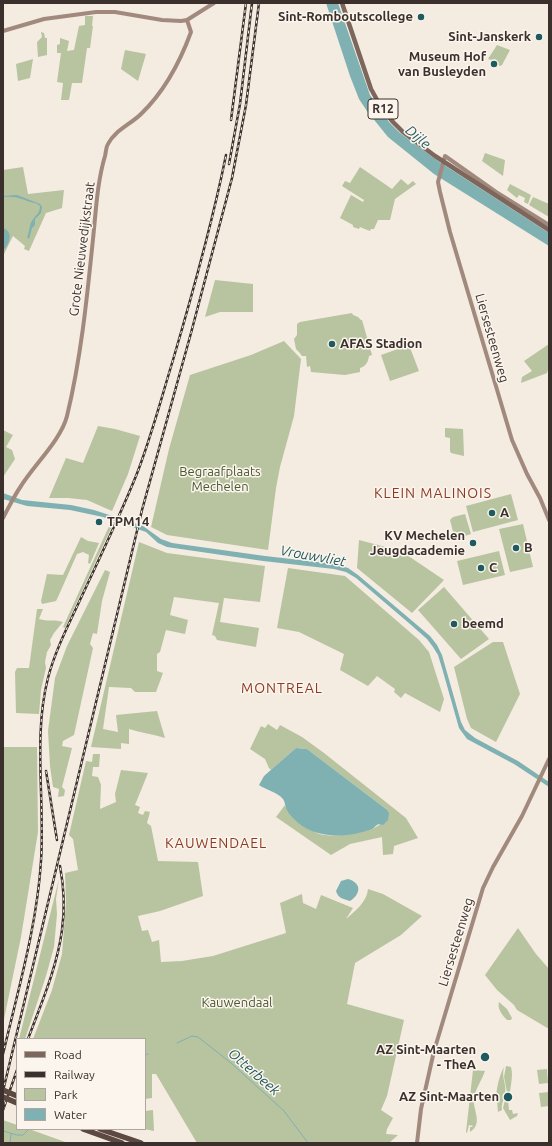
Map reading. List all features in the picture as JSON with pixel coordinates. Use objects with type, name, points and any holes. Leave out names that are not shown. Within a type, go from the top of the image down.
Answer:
[{"type":"highway","points":[[3,1090],[16,1096]]},
{"type":"highway","points":[[3,1097],[16,1103]]},
{"type":"highway","points":[[86,1130],[122,1143]]},
{"type":"highway","points":[[103,1130],[141,1143]]},
{"type":"main road","name":"R12","points":[[342,3],[371,89],[393,122],[403,132],[549,230]]},
{"type":"main road","points":[[3,31],[44,19],[96,12],[115,12],[177,22],[187,21],[213,4]]},
{"type":"main road","name":"Grote Nieuwedijkstraat","points":[[3,518],[16,494],[53,442],[67,417],[76,370],[88,290],[98,188],[108,144],[148,108],[174,72],[191,32],[187,21]]},
{"type":"main road","name":"R12","points":[[444,160],[549,225]]},
{"type":"main road","name":"Liersesteenweg","points":[[444,160],[439,178],[440,192],[446,216],[512,440],[549,520]]},
{"type":"main road","name":"Liersesteenweg","points":[[417,1143],[421,1109],[433,1055],[480,896],[488,876],[521,819],[549,759]]},
{"type":"green space","points":[[85,16],[93,16],[93,26],[90,48],[87,48],[82,83],[72,83],[69,100],[61,100],[63,83],[57,82],[61,53],[57,53],[57,45],[60,44],[60,38],[69,41],[67,51],[74,50],[79,26],[85,25]]},
{"type":"green space","points":[[41,32],[44,33],[45,38],[47,38],[47,55],[38,57],[37,42],[42,37]]},
{"type":"green space","points":[[497,45],[510,50],[500,66],[488,59]]},
{"type":"green space","points":[[125,50],[146,54],[138,81],[121,69]]},
{"type":"green space","points":[[33,59],[30,78],[18,81],[16,64]]},
{"type":"green space","points":[[485,153],[505,160],[503,176],[482,161]]},
{"type":"green space","points":[[23,167],[28,194],[64,190],[62,208],[46,213],[29,251],[24,249],[25,246],[13,236],[3,256],[3,170]]},
{"type":"green space","points":[[360,167],[392,189],[401,179],[408,185],[413,181],[416,184],[395,199],[390,220],[378,220],[374,229],[371,229],[370,231],[360,227],[359,229],[353,227],[353,225],[340,218],[351,195],[363,202],[364,200],[342,186],[345,181],[350,183]]},
{"type":"green space","points":[[510,184],[531,195],[528,204],[524,202],[525,198],[519,195],[517,198],[507,190]]},
{"type":"green space","points":[[533,197],[549,204],[549,217],[529,205]]},
{"type":"green space","points":[[215,280],[253,284],[253,312],[220,312],[205,317]]},
{"type":"green space","name":"AFAS Stadion","points":[[352,313],[362,320],[372,355],[369,356],[366,364],[360,368],[360,372],[345,375],[311,372],[310,366],[307,367],[306,356],[302,356],[296,349],[294,339],[297,335],[297,324],[300,322]]},
{"type":"green space","name":"Begraafplaats Mechelen","points":[[284,341],[301,359],[294,416],[280,467],[268,550],[167,535],[151,527],[169,449],[190,375],[251,355]]},
{"type":"green space","points":[[549,344],[549,366],[547,373],[521,383],[522,377],[532,371],[524,361]]},
{"type":"green space","points":[[409,345],[419,371],[390,381],[381,355]]},
{"type":"green space","points":[[98,426],[140,436],[128,474],[112,511],[87,500],[49,498],[66,458],[83,463]]},
{"type":"green space","points":[[445,428],[463,429],[464,456],[451,453],[450,438],[445,437]]},
{"type":"green space","points":[[3,430],[13,435],[6,447],[12,450],[15,459],[3,477]]},
{"type":"green space","name":"A","points":[[511,494],[518,520],[473,532],[466,506]]},
{"type":"green space","points":[[465,514],[471,534],[455,539],[450,520],[453,517]]},
{"type":"green space","points":[[111,522],[114,522],[65,628],[63,627]]},
{"type":"green space","name":"B","points":[[523,524],[533,567],[510,572],[499,529]]},
{"type":"green space","points":[[81,537],[88,541],[99,543],[90,564],[88,563],[89,555],[83,552],[77,554],[56,601],[42,604],[41,601],[47,574],[63,575]]},
{"type":"green space","points":[[359,540],[401,551],[444,580],[412,613],[357,568]]},
{"type":"green space","points":[[139,542],[167,553],[265,566],[260,602],[224,598],[220,622],[259,628],[256,647],[217,640],[215,636],[212,635],[219,603],[174,597],[170,615],[188,620],[185,634],[166,630],[160,652],[157,654],[157,671],[163,673],[156,692],[135,692],[131,688],[109,687],[103,729],[118,732],[116,715],[157,711],[165,738],[129,729],[129,744],[121,743],[121,749],[91,747]]},
{"type":"green space","name":"C","points":[[499,551],[505,575],[463,585],[457,561]]},
{"type":"green space","points":[[288,568],[345,576],[419,640],[429,652],[444,699],[440,712],[405,693],[401,698],[394,692],[395,689],[377,676],[368,686],[340,670],[344,654],[299,632],[277,628]]},
{"type":"green space","points":[[105,570],[110,572],[102,601],[97,634],[93,633],[90,644],[93,648],[74,735],[63,741],[62,746],[72,748],[62,787],[65,790],[64,796],[58,797],[59,789],[53,787],[48,731],[55,678],[67,646]]},
{"type":"green space","name":"beemd","points":[[444,587],[489,639],[461,659],[418,610]]},
{"type":"green space","points":[[37,609],[43,609],[39,619],[63,622],[50,640],[51,645],[47,652],[45,662],[46,668],[41,690],[39,714],[16,713],[15,672],[17,668],[29,668]]},
{"type":"green space","points":[[493,642],[503,642],[520,694],[496,742],[471,728],[467,719],[454,667]]},
{"type":"green space","points":[[268,724],[277,730],[280,725],[302,737],[324,753],[406,818],[418,838],[394,846],[393,854],[383,855],[382,837],[350,844],[331,855],[276,817],[285,805],[286,808],[301,822],[317,833],[323,835],[340,835],[368,830],[375,827],[380,824],[386,809],[307,749],[296,748],[271,770],[265,759],[250,749],[261,726],[265,728]]},
{"type":"green space","points":[[3,747],[37,747],[38,832],[21,937],[3,1024]]},
{"type":"green space","name":"Kauwendaal","points":[[93,754],[100,754],[99,767],[93,767],[92,776],[98,777],[101,785],[100,809],[116,802],[115,794],[121,770],[148,773],[135,805],[140,807],[138,813],[143,815],[145,811],[150,812],[147,823],[151,826],[158,861],[198,862],[203,896],[160,911],[138,916],[142,931],[148,930],[152,942],[159,940],[161,962],[182,961],[213,956],[286,933],[280,903],[302,894],[303,903],[316,909],[321,895],[353,908],[346,919],[363,902],[368,889],[383,894],[422,916],[401,935],[355,963],[347,1004],[404,1020],[387,1096],[381,1110],[393,1118],[386,1134],[398,1135],[389,1143],[197,1143],[156,1074],[152,1074],[152,1098],[146,1099],[146,1038],[33,1038],[52,990],[62,954],[66,902],[65,873],[78,870],[73,839],[69,835],[86,761],[92,762]]},
{"type":"green space","points":[[59,879],[56,899],[57,914],[54,947],[25,1038],[19,1038]]},
{"type":"green space","points":[[518,928],[536,954],[549,969],[549,1029],[517,1010],[514,1005],[497,990],[485,975]]},
{"type":"green space","points":[[499,1002],[507,1009],[512,1018],[511,1020],[507,1020],[502,1014],[499,1009]]},
{"type":"green space","points":[[506,1066],[511,1067],[512,1071],[510,1099],[508,1100],[509,1110],[512,1110],[513,1114],[518,1113],[517,1116],[510,1120],[503,1108],[507,1092],[504,1077]]},
{"type":"green space","points":[[504,1067],[503,1074],[505,1094],[502,1110],[498,1112],[496,1101],[497,1092],[499,1079]]},
{"type":"green space","points":[[547,1069],[548,1083],[539,1084],[537,1070]]},
{"type":"green space","points":[[473,1070],[485,1071],[474,1097],[477,1120],[476,1125],[470,1132],[470,1127],[473,1126],[469,1125],[467,1133],[466,1132]]},
{"type":"green space","points":[[549,1092],[549,1106],[541,1107],[539,1093]]},
{"type":"green space","points":[[153,1110],[154,1131],[146,1129],[146,1111]]},
{"type":"green space","points":[[3,1120],[16,1125],[16,1130],[32,1130],[68,1143],[3,1143]]},
{"type":"water","points":[[326,3],[338,3],[370,95],[389,122],[400,133],[438,161],[549,233],[549,246],[434,174],[388,137],[359,99]]},
{"type":"water","points":[[17,195],[40,204],[42,207],[41,213],[35,219],[35,225],[32,228],[29,239],[27,237],[30,224],[38,213],[40,206],[17,197],[3,197]]},
{"type":"water","points":[[3,228],[8,232],[10,237],[5,249],[3,248]]},
{"type":"water","points":[[3,493],[22,500],[71,505],[94,510],[143,526],[161,539],[172,543],[335,564],[348,568],[430,636],[437,645],[442,655],[461,722],[465,730],[475,738],[518,761],[549,782],[549,787],[514,764],[467,739],[459,728],[438,655],[433,647],[427,639],[410,624],[356,578],[346,572],[334,569],[263,561],[167,547],[158,543],[146,532],[103,517],[70,510],[27,506],[3,499]]},
{"type":"water","points":[[296,748],[307,749],[386,809],[389,813],[388,820],[383,825],[379,824],[372,829],[341,835],[319,833],[301,825],[289,813],[284,800],[281,797],[259,785],[264,776]]},
{"type":"water","points":[[348,879],[356,883],[358,886],[358,892],[350,901],[339,897],[336,891],[341,881]]},
{"type":"waterway","name":"Otterbeek","points":[[177,1043],[192,1036],[198,1037],[231,1063],[284,1111],[308,1143]]},
{"type":"waterway","name":"Otterbeek","points":[[3,1131],[23,1135],[28,1130]]},
{"type":"waterway","points":[[10,1143],[11,1134]]},
{"type":"railway","points":[[231,120],[246,3]]},
{"type":"railway","points":[[229,164],[240,104],[252,3]]},
{"type":"railway","points":[[3,1091],[142,510],[232,178],[246,105],[259,3]]},
{"type":"railway","points":[[3,1054],[26,958],[39,885],[42,839],[40,745],[41,722],[48,678],[62,639],[136,476],[156,418],[195,284],[215,207],[226,155]]},
{"type":"railway","points":[[46,771],[57,840]]},
{"type":"railway","points":[[28,1038],[48,986],[60,944],[64,906],[60,866]]},
{"type":"railway","points":[[3,1110],[16,1073]]},
{"type":"place","name":"Sint-Romboutscollege","points":[[421,17]]},
{"type":"place","name":"Sint-Janskerk","points":[[539,37]]},
{"type":"place","name":"Museum Hof van Busleyden","points":[[494,64]]},
{"type":"place","name":"AFAS Stadion","points":[[332,344]]},
{"type":"place","name":"A","points":[[492,513]]},
{"type":"place","name":"TPM14","points":[[99,522]]},
{"type":"place","name":"KV Mechelen Jeugdacademie","points":[[473,543]]},
{"type":"place","name":"B","points":[[516,548]]},
{"type":"place","name":"C","points":[[481,568]]},
{"type":"place","name":"beemd","points":[[454,624]]},
{"type":"place","name":"AZ Sint-Maarten - TheA","points":[[485,1057]]},
{"type":"place","name":"AZ Sint-Maarten","points":[[508,1097]]},
{"type":"district","name":"KLEIN MALINOIS","points":[[433,493]]},
{"type":"district","name":"MONTREAL","points":[[282,688]]},
{"type":"district","name":"KAUWENDAEL","points":[[216,843]]},
{"type":"water label","name":"Dijle","points":[[418,137]]},
{"type":"water label","name":"Vrouwvliet","points":[[313,556]]}]
